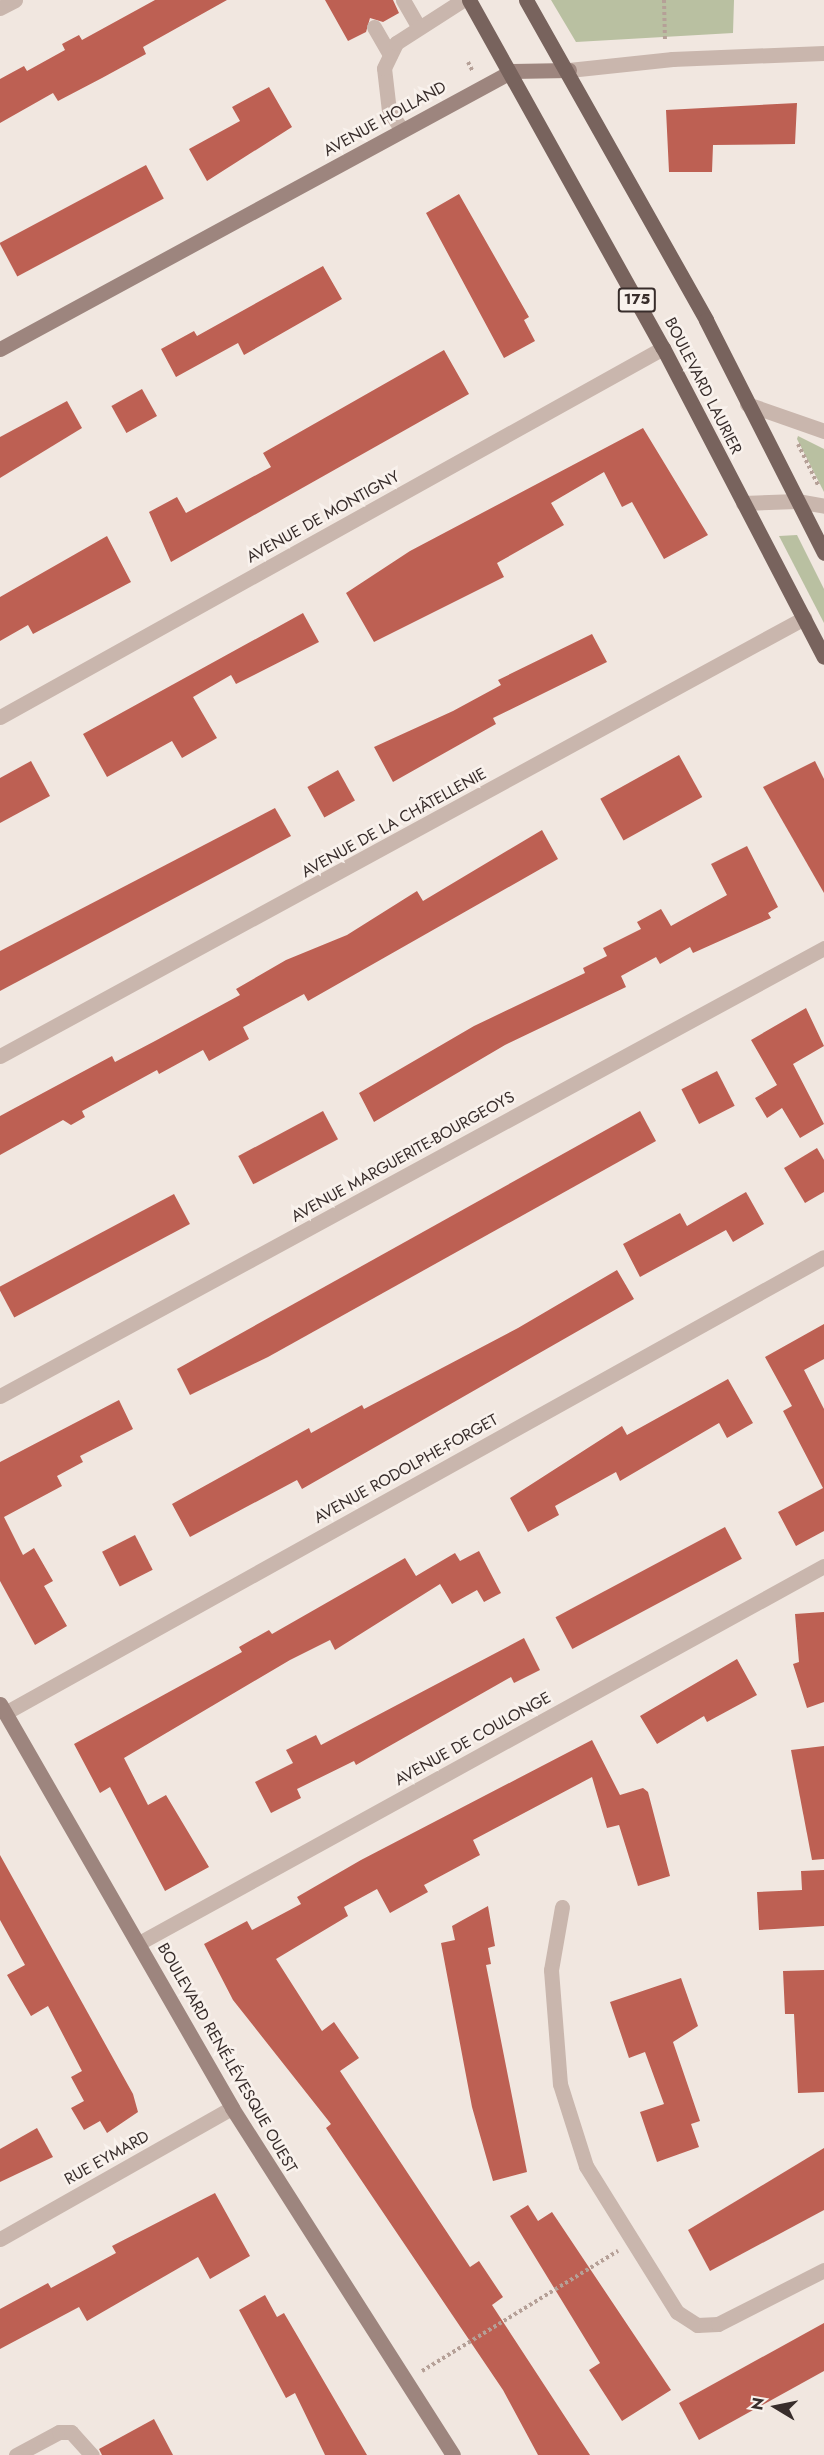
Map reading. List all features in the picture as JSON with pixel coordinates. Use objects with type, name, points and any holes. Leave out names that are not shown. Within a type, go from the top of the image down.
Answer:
[{"type":"main road","name":"175","points":[[469,0],[512,71]]},
{"type":"main road","name":"BOULEVARD LAURIER","points":[[526,0],[569,70],[824,553]]},
{"type":"main road","name":"AVENUE HOLLAND","points":[[0,349],[512,71],[569,70]]},
{"type":"main road","name":"BOULEVARD LAURIER","points":[[512,71],[663,348],[824,657]]},
{"type":"main road","name":"BOULEVARD RENÉ-LÉVESQUE OUEST","points":[[3,1708],[232,2108],[453,2455]]},
{"type":"street","points":[[0,8],[15,0]]},
{"type":"street","points":[[403,0],[418,26]]},
{"type":"street","points":[[402,130],[389,111],[384,68],[390,55],[396,43],[418,26],[463,0]]},
{"type":"street","points":[[374,27],[390,55]]},
{"type":"street","name":"AVENUE HOLLAND","points":[[569,70],[672,59],[824,53]]},
{"type":"street","name":"AVENUE DE MONTIGNY","points":[[0,717],[663,348]]},
{"type":"street","points":[[747,404],[824,431]]},
{"type":"street","points":[[743,503],[823,500]]},
{"type":"street","name":"AVENUE DE LA CHÂTELLENIE","points":[[0,1056],[804,618]]},
{"type":"street","name":"AVENUE MARGUERITE-BOURGEOYS","points":[[0,1396],[824,948]]},
{"type":"street","name":"AVENUE RODOLPHE-FORGET","points":[[3,1708],[824,1257]]},
{"type":"street","name":"AVENUE DE COULONGE","points":[[139,1943],[824,1566]]},
{"type":"street","points":[[562,1907],[551,1970],[560,2084],[586,2166],[677,2312],[697,2325],[718,2324],[824,2270]]},
{"type":"street","name":"RUE EYMARD","points":[[0,2239],[232,2108]]},
{"type":"street","points":[[16,2455],[65,2432],[78,2434],[92,2455]]},
{"type":"path","points":[[664,0],[663,36],[672,59]]},
{"type":"path","points":[[795,437],[823,500]]},
{"type":"path","points":[[435,2363],[634,2241]]},
{"type":"green space","points":[[551,0],[734,0],[733,33],[576,42]]},
{"type":"green space","points":[[798,436],[824,449],[824,492],[797,439]]},
{"type":"green space","points":[[797,535],[824,589],[824,623],[779,536]]},
{"type":"building","points":[[155,0],[227,0],[143,47],[146,54],[102,78],[58,101],[53,93],[0,123],[0,79],[24,66],[27,71],[65,50],[62,44],[79,35],[82,40]]},
{"type":"building","points":[[325,0],[393,0],[399,13],[383,22],[370,18],[366,32],[348,41]]},
{"type":"building","points":[[269,87],[292,127],[207,181],[189,149],[240,121],[232,107]]},
{"type":"building","points":[[797,103],[795,144],[713,145],[712,172],[669,172],[666,110]]},
{"type":"building","points":[[146,165],[164,199],[17,276],[0,243]]},
{"type":"building","points":[[459,194],[529,317],[524,320],[535,341],[504,358],[426,213]]},
{"type":"building","points":[[323,266],[342,299],[244,355],[238,343],[176,377],[161,349],[194,331],[197,336]]},
{"type":"building","points":[[444,350],[469,394],[171,562],[149,512],[177,497],[186,513],[271,467],[263,453]]},
{"type":"building","points":[[142,389],[157,416],[126,433],[111,406]]},
{"type":"building","points":[[67,401],[82,428],[0,478],[0,437]]},
{"type":"building","points":[[643,428],[708,535],[664,559],[632,502],[622,507],[604,472],[551,503],[564,525],[497,563],[504,577],[374,642],[346,593],[410,551]]},
{"type":"building","points":[[107,536],[131,582],[33,634],[28,625],[0,641],[0,597]]},
{"type":"building","points":[[303,613],[319,642],[236,684],[231,675],[193,697],[217,738],[182,758],[172,741],[107,777],[83,734]]},
{"type":"building","points":[[592,634],[607,662],[493,718],[496,724],[393,782],[374,747],[453,711],[501,685],[498,680]]},
{"type":"building","points":[[679,755],[702,797],[624,841],[600,799]]},
{"type":"building","points":[[31,761],[50,796],[0,823],[0,778]]},
{"type":"building","points":[[815,761],[824,779],[824,893],[763,787]]},
{"type":"building","points":[[338,770],[355,801],[324,818],[307,787]]},
{"type":"building","points":[[275,808],[291,836],[0,991],[0,951]]},
{"type":"building","points":[[542,830],[558,859],[308,1001],[304,994],[243,1027],[249,1039],[209,1061],[203,1050],[159,1074],[157,1070],[82,1111],[85,1117],[71,1125],[63,1120],[0,1155],[0,1116],[112,1056],[115,1062],[155,1041],[240,995],[236,989],[286,960],[347,935],[417,891],[423,901]]},
{"type":"building","points":[[747,846],[778,907],[768,913],[771,918],[693,953],[690,947],[660,964],[656,957],[621,976],[626,987],[505,1045],[374,1122],[359,1093],[474,1026],[585,973],[583,968],[607,956],[603,948],[641,929],[637,922],[661,909],[671,926],[727,895],[711,864]]},
{"type":"building","points":[[806,1008],[824,1046],[793,1064],[824,1124],[800,1138],[782,1108],[767,1118],[755,1098],[777,1085],[751,1040]]},
{"type":"building","points":[[717,1071],[735,1106],[699,1124],[681,1089]]},
{"type":"building","points":[[323,1111],[338,1139],[253,1184],[238,1156]]},
{"type":"building","points":[[640,1111],[656,1141],[268,1357],[190,1395],[177,1369]]},
{"type":"building","points":[[817,1148],[824,1160],[824,1192],[805,1203],[784,1168]]},
{"type":"building","points":[[746,1192],[764,1224],[733,1242],[726,1230],[640,1277],[623,1244],[680,1213],[687,1226]]},
{"type":"building","points":[[174,1194],[190,1224],[14,1317],[0,1287]]},
{"type":"building","points":[[617,1270],[634,1299],[302,1489],[297,1480],[190,1537],[172,1504],[309,1428],[311,1433],[362,1405],[364,1409],[518,1328]]},
{"type":"building","points":[[824,1324],[824,1359],[804,1370],[824,1409],[824,1531],[796,1546],[778,1512],[823,1488],[783,1411],[792,1406],[765,1357]]},
{"type":"building","points":[[728,1379],[753,1423],[727,1438],[719,1423],[620,1481],[616,1472],[555,1506],[559,1515],[528,1532],[510,1498],[622,1426],[627,1435]]},
{"type":"building","points":[[119,1400],[133,1429],[80,1456],[83,1462],[57,1476],[62,1486],[4,1517],[23,1555],[34,1548],[53,1581],[44,1586],[67,1626],[35,1645],[0,1581],[0,1462]]},
{"type":"building","points":[[725,1527],[742,1559],[572,1649],[555,1617]]},
{"type":"building","points":[[135,1535],[153,1570],[120,1587],[102,1552]]},
{"type":"building","points":[[479,1551],[501,1593],[484,1602],[477,1590],[452,1604],[440,1584],[335,1650],[330,1640],[290,1660],[124,1758],[148,1805],[166,1795],[209,1867],[165,1891],[110,1787],[100,1793],[74,1744],[242,1652],[239,1647],[269,1630],[272,1634],[405,1558],[416,1576],[455,1553],[460,1561]]},
{"type":"building","points":[[824,1612],[824,1702],[807,1708],[793,1664],[799,1662],[795,1614]]},
{"type":"building","points":[[524,1638],[540,1670],[514,1683],[511,1677],[356,1765],[354,1761],[297,1789],[301,1798],[271,1813],[255,1782],[293,1763],[286,1750],[316,1735],[321,1745]]},
{"type":"building","points":[[737,1659],[757,1695],[707,1722],[704,1716],[657,1744],[640,1716]]},
{"type":"building","points":[[592,1740],[620,1795],[643,1788],[648,1792],[670,1876],[638,1886],[619,1825],[607,1828],[592,1777],[473,1840],[480,1855],[424,1885],[428,1892],[390,1913],[377,1889],[344,1907],[348,1916],[276,1959],[322,2031],[334,2022],[359,2058],[340,2071],[470,2267],[479,2261],[503,2297],[492,2305],[590,2455],[538,2455],[503,2390],[326,2128],[331,2124],[233,2000],[204,1944],[247,1921],[252,1930],[301,1904],[297,1897],[361,1860]]},
{"type":"building","points":[[824,1746],[824,1859],[812,1860],[791,1750]]},
{"type":"building","points":[[0,1855],[133,2094],[138,2112],[107,2133],[100,2121],[84,2130],[71,2108],[84,2101],[71,2077],[82,2071],[48,2006],[31,2016],[7,1975],[25,1965],[0,1920]]},
{"type":"building","points":[[824,1870],[824,1926],[759,1930],[757,1892],[802,1890],[801,1871]]},
{"type":"building","points":[[488,1906],[495,1946],[488,1948],[491,1964],[486,1965],[527,2172],[493,2181],[472,2107],[441,1943],[455,1940],[452,1926]]},
{"type":"building","points":[[824,1970],[824,2092],[798,2093],[794,2014],[785,2014],[783,1971]]},
{"type":"building","points":[[681,1978],[698,2026],[673,2042],[700,2121],[691,2124],[699,2147],[657,2162],[640,2112],[664,2104],[645,2052],[629,2058],[610,2002]]},
{"type":"building","points":[[37,2128],[53,2157],[0,2182],[0,2149]]},
{"type":"building","points":[[824,2148],[824,2210],[710,2271],[688,2230]]},
{"type":"building","points":[[215,2193],[250,2256],[210,2279],[198,2257],[87,2321],[79,2307],[0,2349],[0,2309],[48,2283],[51,2288],[116,2253],[112,2246]]},
{"type":"building","points":[[528,2205],[538,2221],[552,2212],[671,2390],[622,2421],[589,2370],[600,2363],[510,2216]]},
{"type":"building","points":[[265,2295],[277,2317],[284,2313],[367,2455],[325,2455],[295,2393],[286,2398],[239,2310]]},
{"type":"building","points":[[824,2323],[824,2371],[699,2440],[679,2403]]},
{"type":"building","points":[[154,2419],[173,2455],[102,2455],[99,2449]]}]
